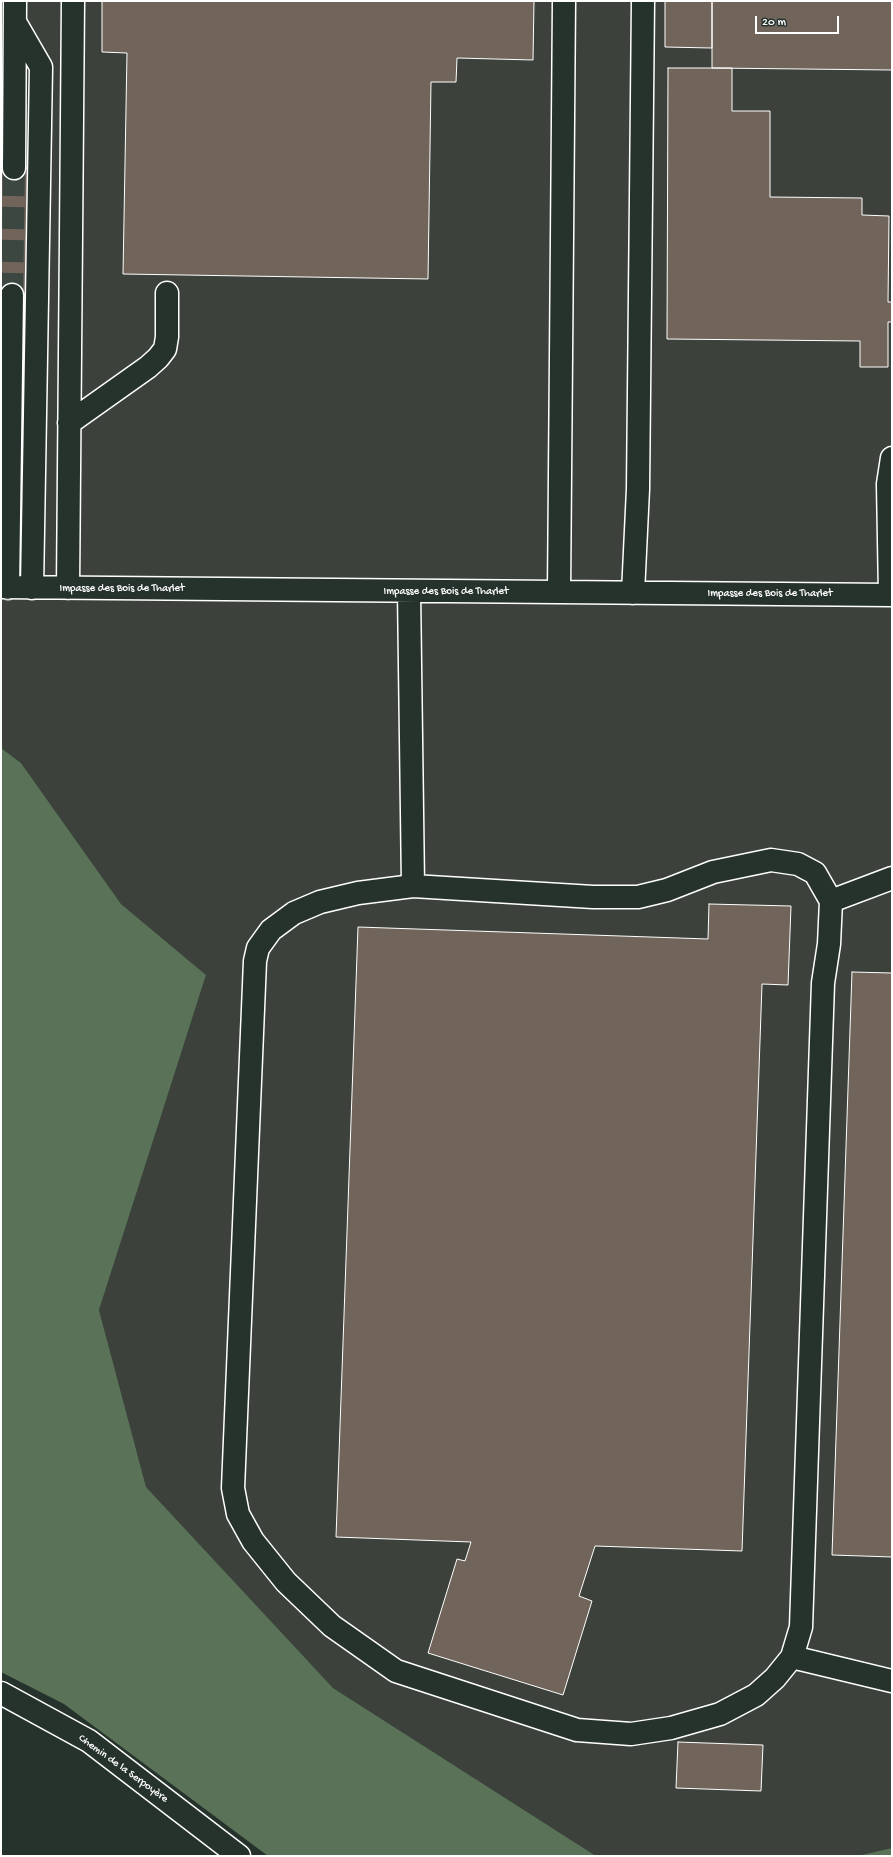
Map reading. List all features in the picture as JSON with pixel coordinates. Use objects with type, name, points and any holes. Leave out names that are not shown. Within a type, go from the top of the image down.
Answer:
[{"type":"street","points":[[14,168],[15,1]]},
{"type":"street","points":[[68,588],[73,1]]},
{"type":"street","points":[[559,592],[564,1]]},
{"type":"street","points":[[634,593],[638,489],[643,1]]},
{"type":"street","points":[[15,22],[41,67],[32,588]]},
{"type":"street","points":[[69,423],[158,358],[165,348],[167,337],[167,293]]},
{"type":"street","points":[[5,588],[12,295]]},
{"type":"street","points":[[891,595],[888,484],[892,458]]},
{"type":"street","name":"Impasse des Bois de Tharlet","points":[[5,588],[891,595]]},
{"type":"street","points":[[409,591],[413,886]]},
{"type":"street","points":[[771,860],[798,864],[815,873],[831,901],[829,944],[823,983],[801,1627],[792,1657],[775,1678],[756,1695],[720,1714],[671,1728],[631,1734],[577,1730],[396,1671],[332,1626],[286,1582],[253,1541],[238,1514],[233,1488],[255,969],[258,948],[271,930],[294,914],[320,902],[358,893],[413,886],[571,896],[638,897],[667,890],[713,872],[771,860]]},
{"type":"street","points":[[831,901],[892,878]]},
{"type":"street","points":[[792,1657],[892,1682]]},
{"type":"street","name":"Chemin de la Serpoyère","points":[[1,1693],[89,1741],[239,1856]]},
{"type":"shaded area","points":[[1,1],[892,1],[892,1848],[857,1856],[596,1856],[333,1688],[146,1487],[99,1310],[206,975],[121,904],[21,763],[1,748]]},
{"type":"green space","points":[[1,748],[21,763],[121,904],[206,975],[99,1310],[146,1487],[333,1688],[596,1856],[268,1856],[64,1704],[1,1672]]},
{"type":"green space","points":[[892,1848],[892,1856],[857,1856]]},
{"type":"building","points":[[102,1],[534,1],[533,60],[457,58],[456,82],[431,82],[428,279],[123,274],[127,53],[102,52]]},
{"type":"building","points":[[665,1],[712,1],[712,48],[665,47]]},
{"type":"building","points":[[712,1],[892,1],[892,70],[712,68]]},
{"type":"building","points":[[668,68],[732,68],[732,111],[770,111],[770,197],[862,198],[862,215],[889,216],[888,302],[892,302],[892,322],[888,322],[888,367],[860,367],[860,341],[667,339]]},
{"type":"building","points":[[1,167],[30,168],[28,295],[1,295]]},
{"type":"building","points":[[709,904],[791,906],[788,985],[762,984],[742,1551],[595,1546],[579,1596],[592,1601],[563,1695],[428,1653],[457,1559],[465,1561],[471,1542],[336,1537],[358,927],[708,939]]},
{"type":"building","points":[[852,972],[892,973],[892,1557],[832,1555]]},
{"type":"building","points":[[678,1742],[763,1745],[761,1791],[676,1788]]},
{"type":"tunnel","points":[[12,295],[14,168]]}]
